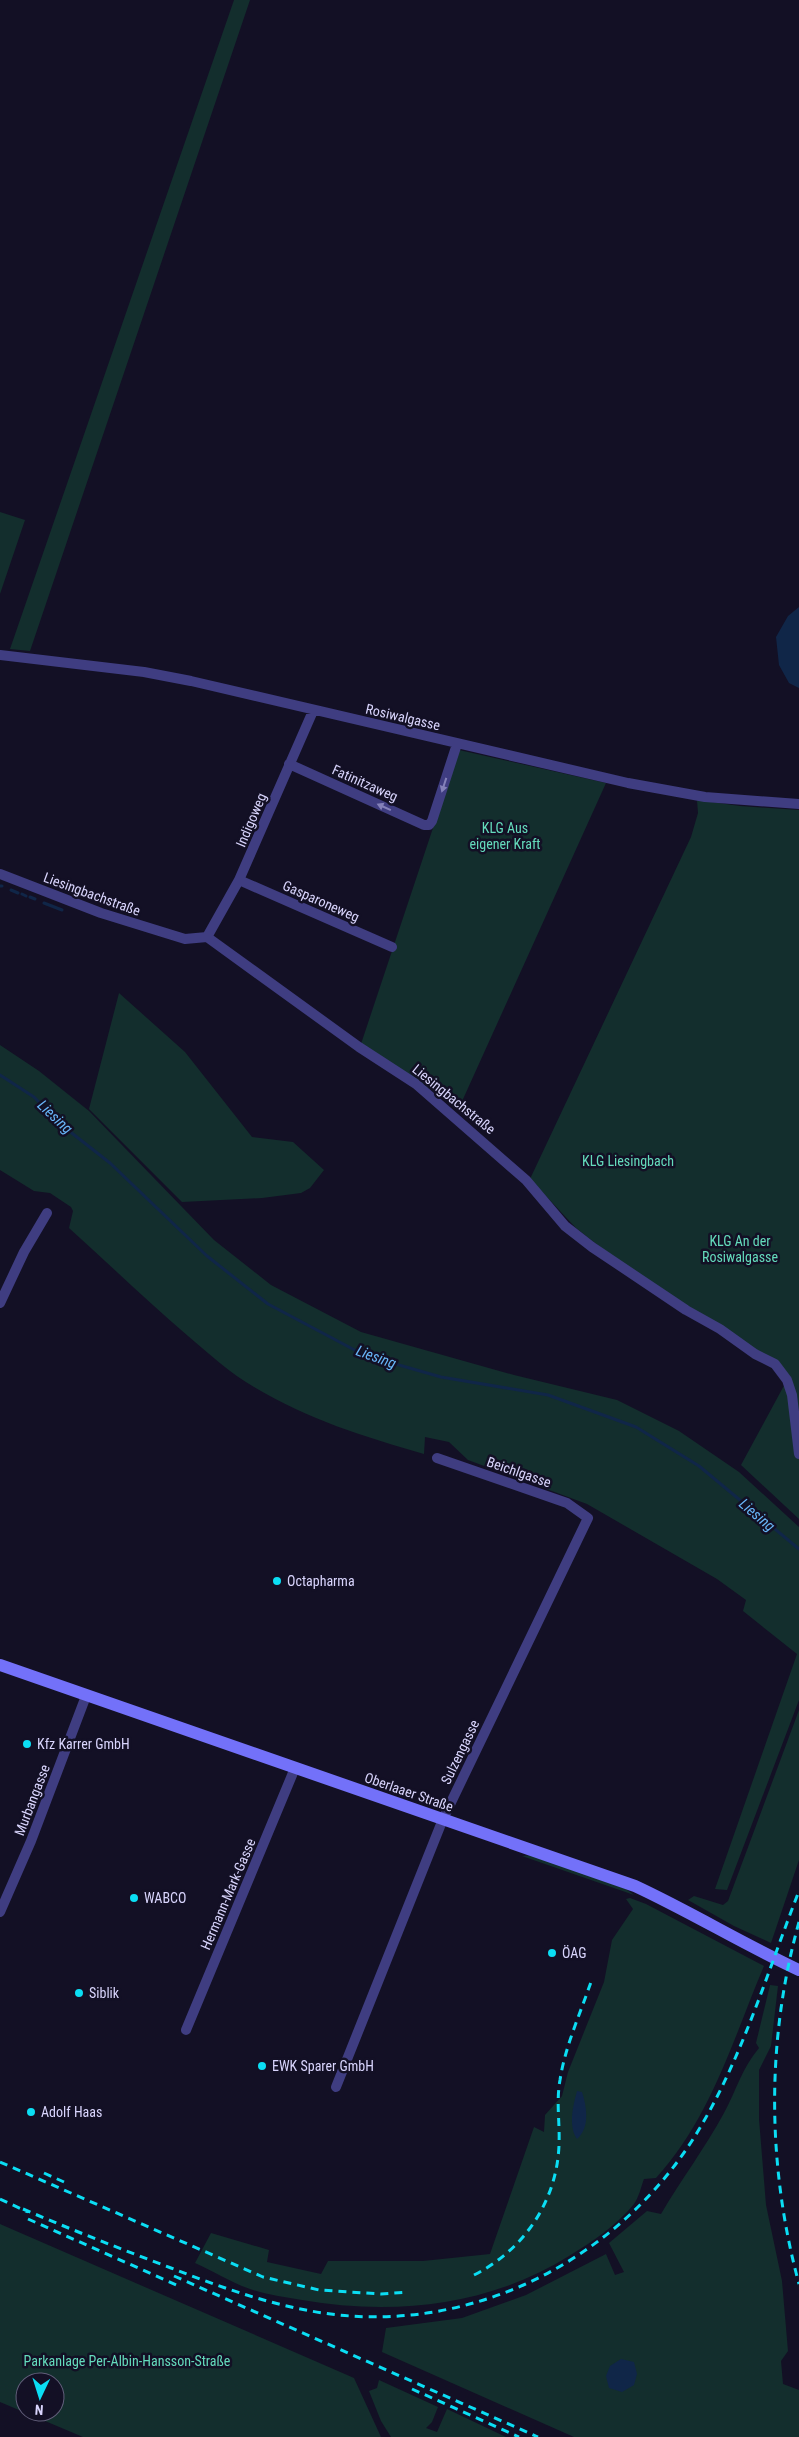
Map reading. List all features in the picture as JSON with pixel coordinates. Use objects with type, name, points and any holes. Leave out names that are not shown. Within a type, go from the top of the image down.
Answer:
[{"type":"main road","name":"Oberlaaer Straße","points":[[0,1665],[635,1886],[680,1907],[753,1948],[799,1970]]},
{"type":"street","name":"Rosiwalgasse","points":[[0,654],[144,672],[191,681],[457,744],[705,798],[799,804]]},
{"type":"street","name":"Indigoweg","points":[[207,937],[239,880],[313,711]]},
{"type":"street","name":"Fatinitzaweg","points":[[290,764],[424,825],[429,825],[432,821],[457,744]]},
{"type":"street","name":"Liesingbachstraße","points":[[0,874],[102,913],[184,939],[207,937],[359,1047],[416,1084],[526,1180],[566,1226],[592,1247],[686,1310],[720,1329],[755,1354],[775,1364],[787,1380],[792,1395],[799,1454]]},
{"type":"street","name":"Gasparoneweg","points":[[239,880],[392,948]]},
{"type":"street","points":[[0,1303],[24,1252],[47,1214]]},
{"type":"street","name":"Beichlgasse","points":[[437,1458],[567,1503],[588,1518]]},
{"type":"street","name":"Sulzengasse","points":[[336,2087],[443,1819],[588,1518]]},
{"type":"street","name":"Murbangasse","points":[[0,1912],[31,1842],[86,1696]]},
{"type":"street","name":"Hermann-Mark-Gasse","points":[[186,2030],[295,1768]]},
{"type":"green space","points":[[234,0],[250,0],[30,651],[10,649]]},
{"type":"green space","points":[[0,512],[25,520],[0,594]]},
{"type":"green space","name":"KLG Aus eigener Kraft","points":[[459,750],[606,783],[459,1108],[361,1044]]},
{"type":"green space","name":"KLG Liesingbach","points":[[697,800],[740,806],[799,810],[799,1519],[741,1465],[787,1380],[785,1377],[623,1265],[576,1228],[530,1179],[691,837],[698,813]]},
{"type":"green space","points":[[119,993],[185,1052],[252,1137],[293,1142],[324,1170],[310,1188],[301,1193],[262,1198],[182,1202],[89,1109]]},
{"type":"green space","points":[[0,1045],[39,1071],[89,1111],[214,1240],[271,1285],[361,1332],[514,1375],[617,1400],[679,1431],[739,1472],[799,1527],[799,1700],[727,1890],[715,1889],[797,1654],[743,1611],[746,1600],[717,1579],[587,1504],[468,1460],[449,1442],[425,1437],[424,1454],[380,1441],[316,1418],[245,1382],[173,1323],[69,1228],[73,1211],[71,1207],[50,1193],[34,1191],[0,1170]]},
{"type":"green space","points":[[799,1710],[799,1860],[771,1943],[734,1926],[688,1900],[694,1896],[723,1905],[728,1901]]},
{"type":"green space","points":[[533,1855],[626,1889],[634,1895],[522,1856]]},
{"type":"green space","points":[[630,1898],[646,1904],[764,1966],[719,2077],[692,2130],[656,2178],[644,2179],[634,2204],[612,2226],[569,2256],[538,2273],[474,2296],[440,2303],[371,2307],[302,2300],[256,2291],[195,2263],[211,2233],[269,2250],[267,2262],[321,2274],[328,2261],[423,2261],[490,2254],[534,2127],[544,2132],[545,2115],[562,2096],[568,2072],[604,1982],[612,1940],[633,1909],[626,1899]]},
{"type":"green space","points":[[770,1985],[778,1986],[771,2046],[759,2070],[759,2119],[766,2205],[782,2281],[788,2351],[781,2361],[783,2384],[799,2390],[799,2437],[574,2437],[382,2352],[386,2328],[462,2318],[526,2295],[606,2254],[615,2275],[624,2272],[609,2243],[647,2211],[661,2214],[709,2139],[748,2064],[759,2048],[756,2043]]},
{"type":"green space","name":"Parkanlage Per-Albin-Hansson-Straße","points":[[0,2224],[354,2378],[381,2437],[83,2437],[47,2422],[65,2422],[65,2372],[15,2372],[15,2408],[0,2402]]},
{"type":"green space","points":[[379,2380],[438,2407],[432,2422],[426,2428],[437,2432],[447,2409],[506,2437],[391,2437],[381,2421],[369,2391],[377,2388]]},
{"type":"water","points":[[799,607],[799,688],[789,683],[779,665],[776,637],[788,616]]},
{"type":"water","points":[[577,2091],[582,2092],[586,2123],[577,2139],[572,2122]]},
{"type":"water","points":[[621,2359],[634,2362],[637,2374],[634,2385],[622,2392],[609,2388],[606,2376],[610,2366]]},
{"type":"waterway","points":[[11,890],[18,893]]},
{"type":"waterway","points":[[22,894],[26,896]]},
{"type":"waterway","points":[[30,897],[35,899]]},
{"type":"waterway","points":[[44,903],[62,910]]},
{"type":"waterway","name":"Liesing","points":[[0,1075],[34,1097],[59,1123],[110,1163],[207,1256],[268,1304],[364,1355],[441,1377],[548,1395],[636,1427],[699,1466],[799,1549]]},
{"type":"railway","points":[[23,2209],[189,2275],[265,2300],[323,2313],[378,2317],[432,2312],[485,2300],[535,2280],[582,2253],[625,2219],[663,2180],[695,2136],[740,2048],[799,1891]]},
{"type":"railway","points":[[799,1922],[788,1967],[781,2012],[776,2057],[775,2103],[776,2149],[781,2194],[788,2239],[799,2284]]},
{"type":"railway","points":[[474,2275],[492,2265],[522,2238],[534,2222],[552,2185],[557,2166],[559,2145],[558,2096],[562,2068],[591,1982]]},
{"type":"railway","points":[[0,2162],[263,2277],[319,2290],[381,2294],[408,2292]]},
{"type":"railway","points":[[44,2173],[64,2182]]},
{"type":"railway","points":[[0,2199],[28,2212]]},
{"type":"railway","points":[[28,2219],[181,2287]]},
{"type":"railway","points":[[174,2276],[538,2437]]},
{"type":"railway","points":[[412,2389],[519,2437]]},
{"type":"place","name":"Octapharma","points":[[277,1581]]},
{"type":"place","name":"Kfz Karrer GmbH","points":[[27,1744]]},
{"type":"place","name":"WABCO","points":[[134,1898]]},
{"type":"place","name":"ÖAG","points":[[552,1953]]},
{"type":"place","name":"Siblik","points":[[79,1993]]},
{"type":"place","name":"EWK Sparer GmbH","points":[[262,2066]]},
{"type":"place","name":"Adolf Haas","points":[[31,2112]]},
{"type":"park label","name":"KLG An der Rosiwalgasse","points":[[740,1250]]}]
